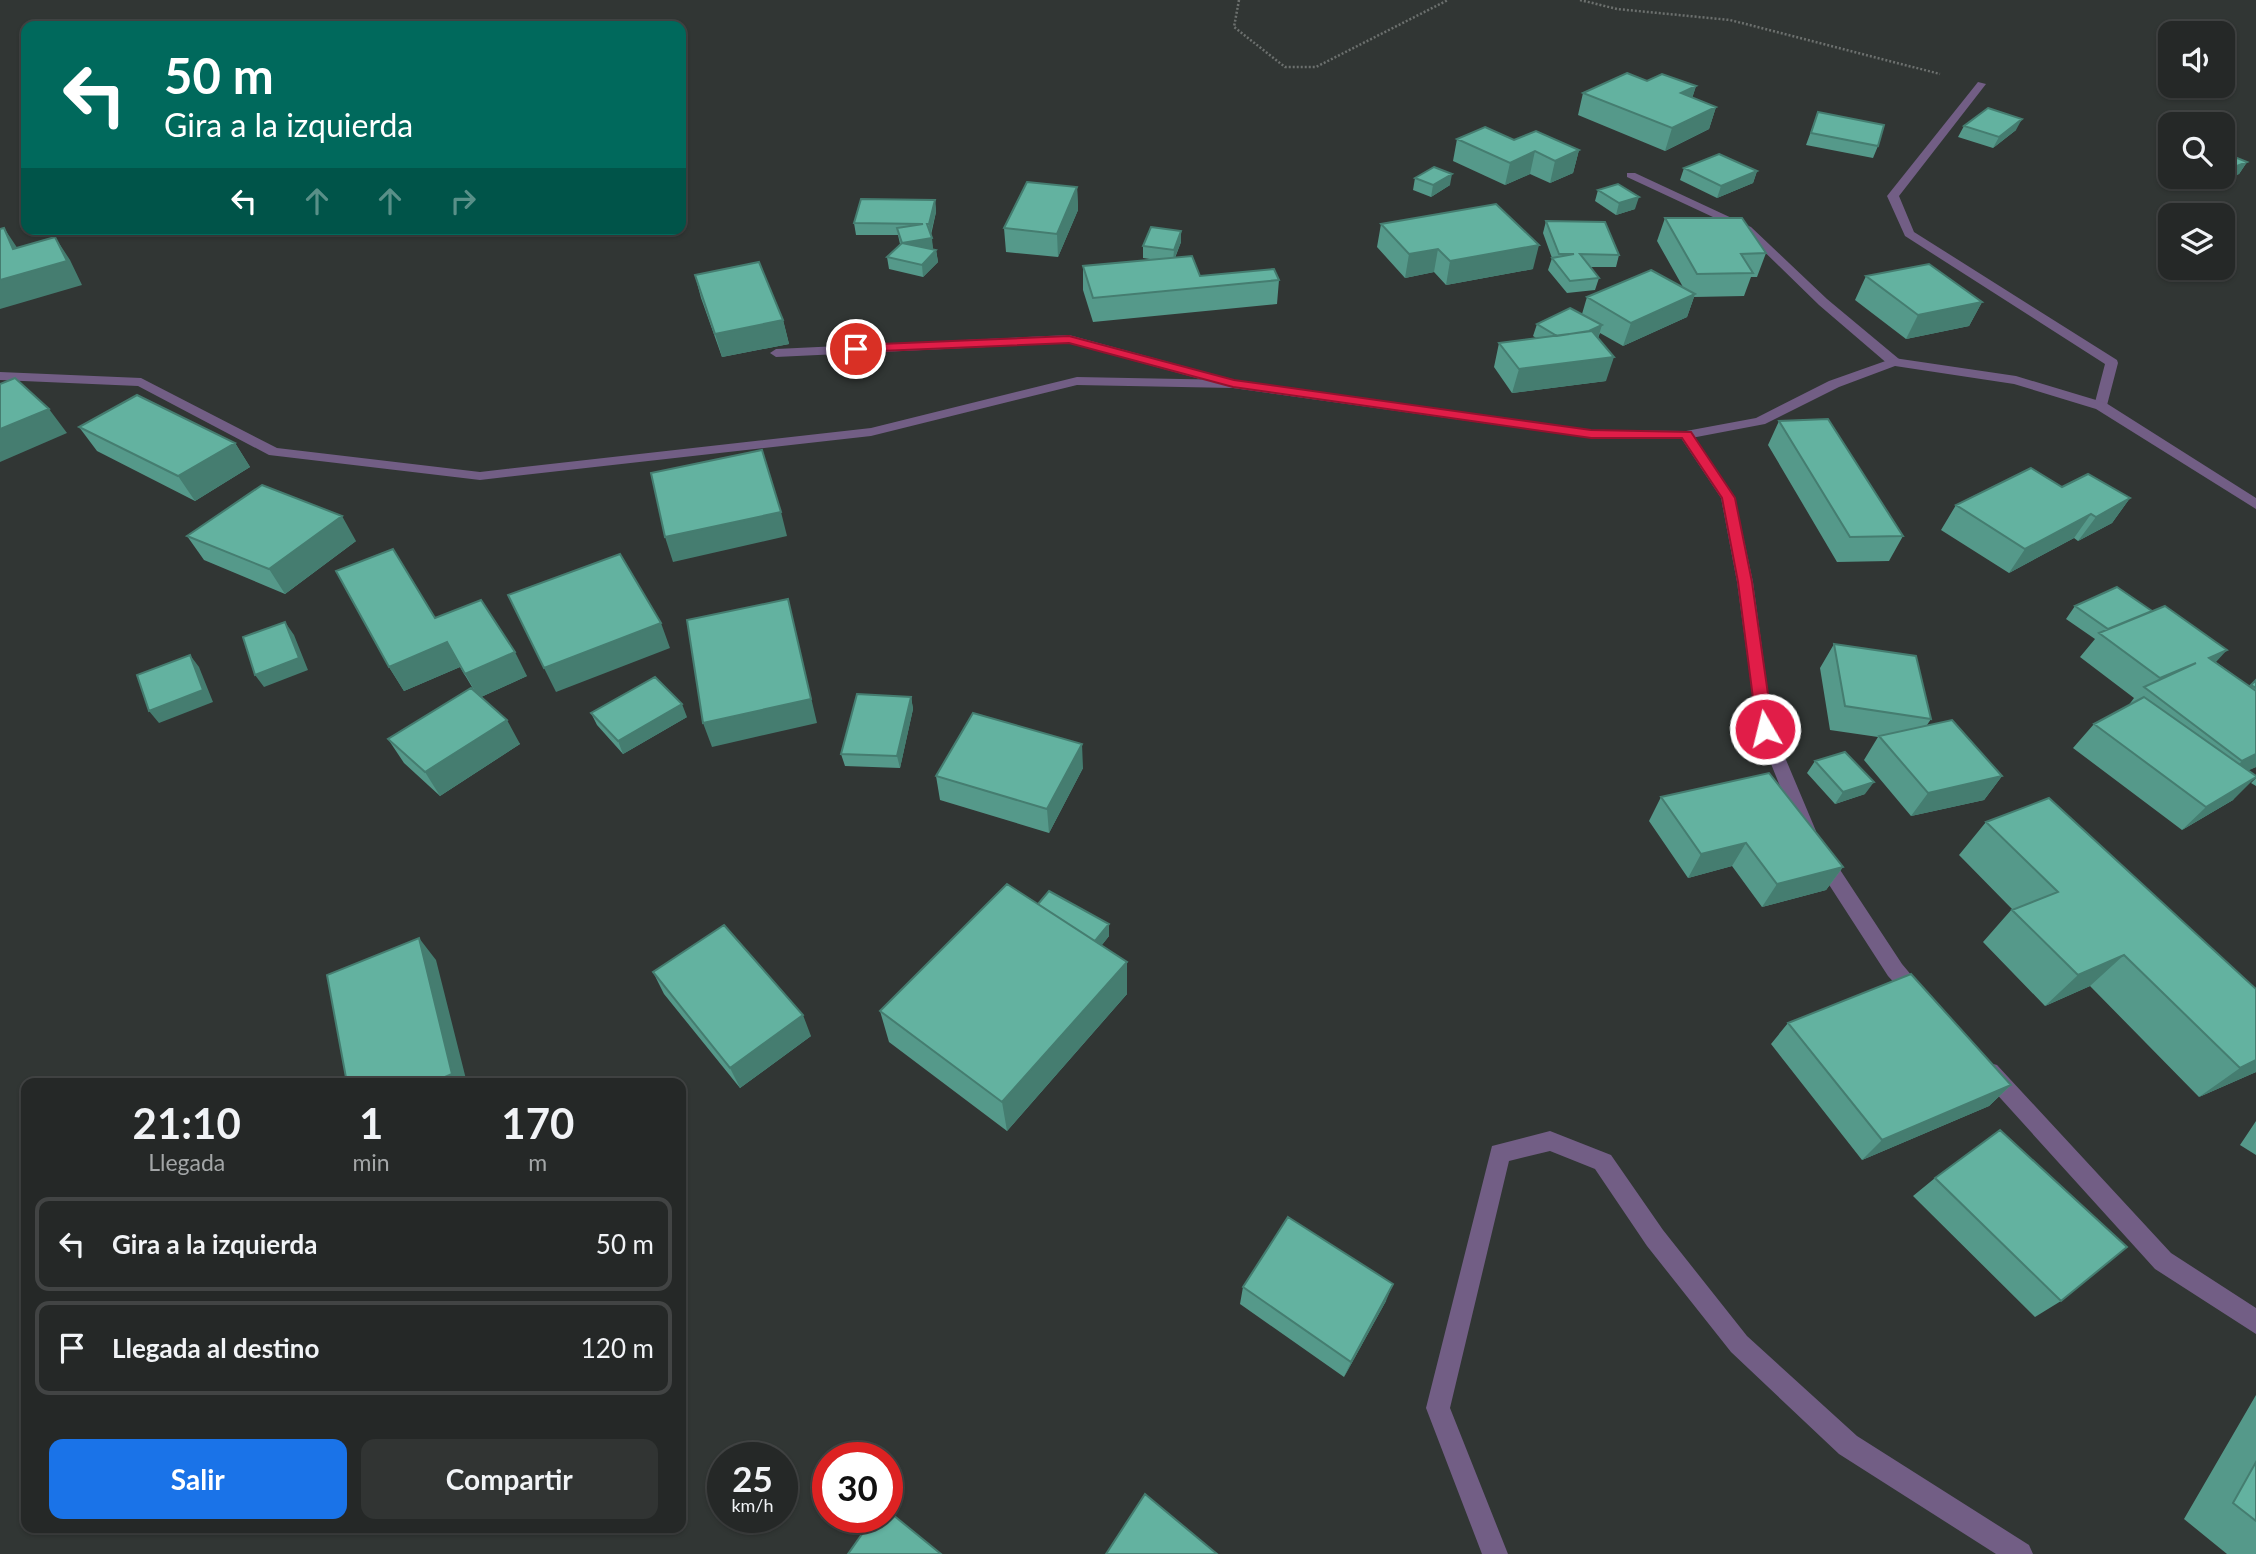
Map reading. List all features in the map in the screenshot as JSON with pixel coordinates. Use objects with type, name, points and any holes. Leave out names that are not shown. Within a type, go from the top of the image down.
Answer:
[{"type":"street","points":[[1981,84],[1893,196],[1909,234],[2005,292],[2112,363],[2101,406]]},
{"type":"street","points":[[1631,175],[1747,229],[1823,302],[1894,362]]},
{"type":"street","points":[[776,353],[1069,340],[1233,384]]},
{"type":"street","points":[[0,376],[141,382],[274,452],[480,476],[872,432],[1077,381],[1233,384],[1591,434],[1686,435],[1760,421],[1834,384],[1894,362],[2016,380],[2101,406],[2256,504]]},
{"type":"street","points":[[1686,435],[1728,498],[1745,582],[1765,729],[1813,844],[1895,970],[1932,1010]]},
{"type":"street","points":[[1978,1060],[2163,1261],[2256,1322]]},
{"type":"street","points":[[1495,1554],[1438,1408],[1500,1153],[1550,1141],[1602,1162],[1655,1238],[1739,1344],[1847,1445],[2020,1554]]},
{"type":"path","points":[[1239,0],[1234,27],[1285,66],[1316,67],[1448,0]]},
{"type":"path","points":[[1580,0],[1617,9],[1730,20],[1981,84]]},
{"type":"building","points":[[1627,73],[1647,81],[1662,74],[1696,86],[1681,93],[1716,107],[1672,128],[1583,93]]},
{"type":"building","points":[[1988,108],[2022,119],[1999,137],[1964,126]]},
{"type":"building","points":[[1818,112],[1884,125],[1878,146],[1811,133]]},
{"type":"building","points":[[1485,127],[1514,140],[1536,131],[1579,150],[1555,161],[1535,151],[1510,163],[1457,139]]},
{"type":"building","points":[[1719,154],[1757,171],[1721,186],[1684,168]]},
{"type":"building","points":[[2235,157],[2247,162],[2235,167]]},
{"type":"building","points":[[1434,167],[1452,174],[1433,185],[1415,178]]},
{"type":"building","points":[[1027,182],[1077,187],[1057,234],[1004,228]]},
{"type":"building","points":[[1618,184],[1639,197],[1619,203],[1598,190]]},
{"type":"building","points":[[861,199],[935,200],[927,224],[932,238],[902,243],[897,228],[923,224],[854,223]]},
{"type":"building","points":[[1496,204],[1539,245],[1450,261],[1438,249],[1409,254],[1381,224]]},
{"type":"building","points":[[1665,218],[1742,218],[1766,253],[1741,254],[1753,273],[1697,274]]},
{"type":"building","points":[[1546,221],[1605,222],[1619,255],[1580,254],[1599,278],[1570,281],[1552,258],[1574,254],[1559,254]]},
{"type":"building","points":[[1151,227],[1181,231],[1174,250],[1143,246]]},
{"type":"building","points":[[4,228],[13,249],[55,237],[67,261],[0,280],[0,229]]},
{"type":"building","points":[[902,243],[936,250],[922,265],[887,257]]},
{"type":"building","points":[[1192,256],[1200,276],[1274,269],[1279,280],[1093,298],[1083,266]]},
{"type":"building","points":[[759,262],[783,320],[715,334],[695,275]]},
{"type":"building","points":[[1929,264],[1982,302],[1918,315],[1866,276]]},
{"type":"building","points":[[1651,270],[1695,294],[1631,323],[1587,297]]},
{"type":"building","points":[[1570,308],[1602,325],[1589,331],[1557,336],[1537,324]]},
{"type":"building","points":[[1592,331],[1614,357],[1519,369],[1499,343]]},
{"type":"building","points":[[15,378],[49,409],[0,429],[0,384]]},
{"type":"building","points":[[137,395],[235,443],[178,476],[79,427]]},
{"type":"building","points":[[1828,419],[1903,536],[1850,537],[1779,421]]},
{"type":"building","points":[[762,450],[781,512],[665,537],[651,473]]},
{"type":"building","points":[[2031,468],[2062,487],[2088,474],[2130,498],[2096,517],[2091,514],[2025,549],[1956,505]]},
{"type":"building","points":[[262,485],[342,516],[269,569],[187,536]]},
{"type":"building","points":[[393,549],[435,618],[481,600],[515,652],[465,674],[447,642],[389,667],[336,571]]},
{"type":"building","points":[[620,554],[661,623],[544,668],[508,595]]},
{"type":"building","points":[[2117,587],[2152,611],[2108,629],[2075,606]]},
{"type":"building","points":[[788,599],[811,699],[703,723],[687,620]]},
{"type":"building","points":[[2165,606],[2227,650],[2209,658],[2256,691],[2256,754],[2242,761],[2144,687],[2196,663],[2160,678],[2099,633]]},
{"type":"building","points":[[285,622],[299,658],[255,675],[243,637]]},
{"type":"building","points":[[1834,644],[1916,656],[1931,719],[1845,706]]},
{"type":"building","points":[[190,655],[203,690],[149,711],[137,675]]},
{"type":"building","points":[[655,677],[682,704],[618,741],[591,713]]},
{"type":"building","points":[[471,688],[507,720],[425,772],[388,739]]},
{"type":"building","points":[[857,694],[911,697],[897,756],[841,754]]},
{"type":"building","points":[[2144,697],[2256,777],[2206,807],[2094,724]]},
{"type":"building","points":[[973,713],[1082,744],[1047,809],[936,776]]},
{"type":"building","points":[[1952,720],[2002,776],[1928,793],[1879,736]]},
{"type":"building","points":[[1845,752],[1874,782],[1843,792],[1815,761]]},
{"type":"building","points":[[1769,773],[1843,867],[1777,884],[1746,843],[1701,854],[1661,797]]},
{"type":"building","points":[[2049,798],[2256,989],[2256,1060],[2240,1068],[2124,955],[2078,975],[2012,910],[2058,892],[1986,822]]},
{"type":"building","points":[[1007,884],[1127,962],[1002,1102],[880,1011]]},
{"type":"building","points":[[1049,891],[1109,924],[1095,941],[1038,904]]},
{"type":"building","points":[[724,925],[803,1015],[730,1068],[653,972]]},
{"type":"building","points":[[419,938],[452,1074],[443,1078],[346,1078],[327,975]]},
{"type":"building","points":[[1911,974],[2011,1085],[1882,1140],[1788,1023]]},
{"type":"building","points":[[2000,1130],[2127,1247],[2061,1301],[1935,1178]]},
{"type":"building","points":[[1288,1217],[1393,1284],[1351,1362],[1243,1287]]},
{"type":"building","points":[[2256,1462],[2256,1521],[2233,1503]]},
{"type":"building","points":[[1145,1494],[1217,1554],[1106,1554]]},
{"type":"building","points":[[903,1523],[941,1554],[848,1554],[863,1533],[903,1533]]},
{"type":"route","points":[[856,349],[1069,340],[1233,384],[1591,434],[1686,435],[1728,498],[1745,582],[1765,729]]}]
